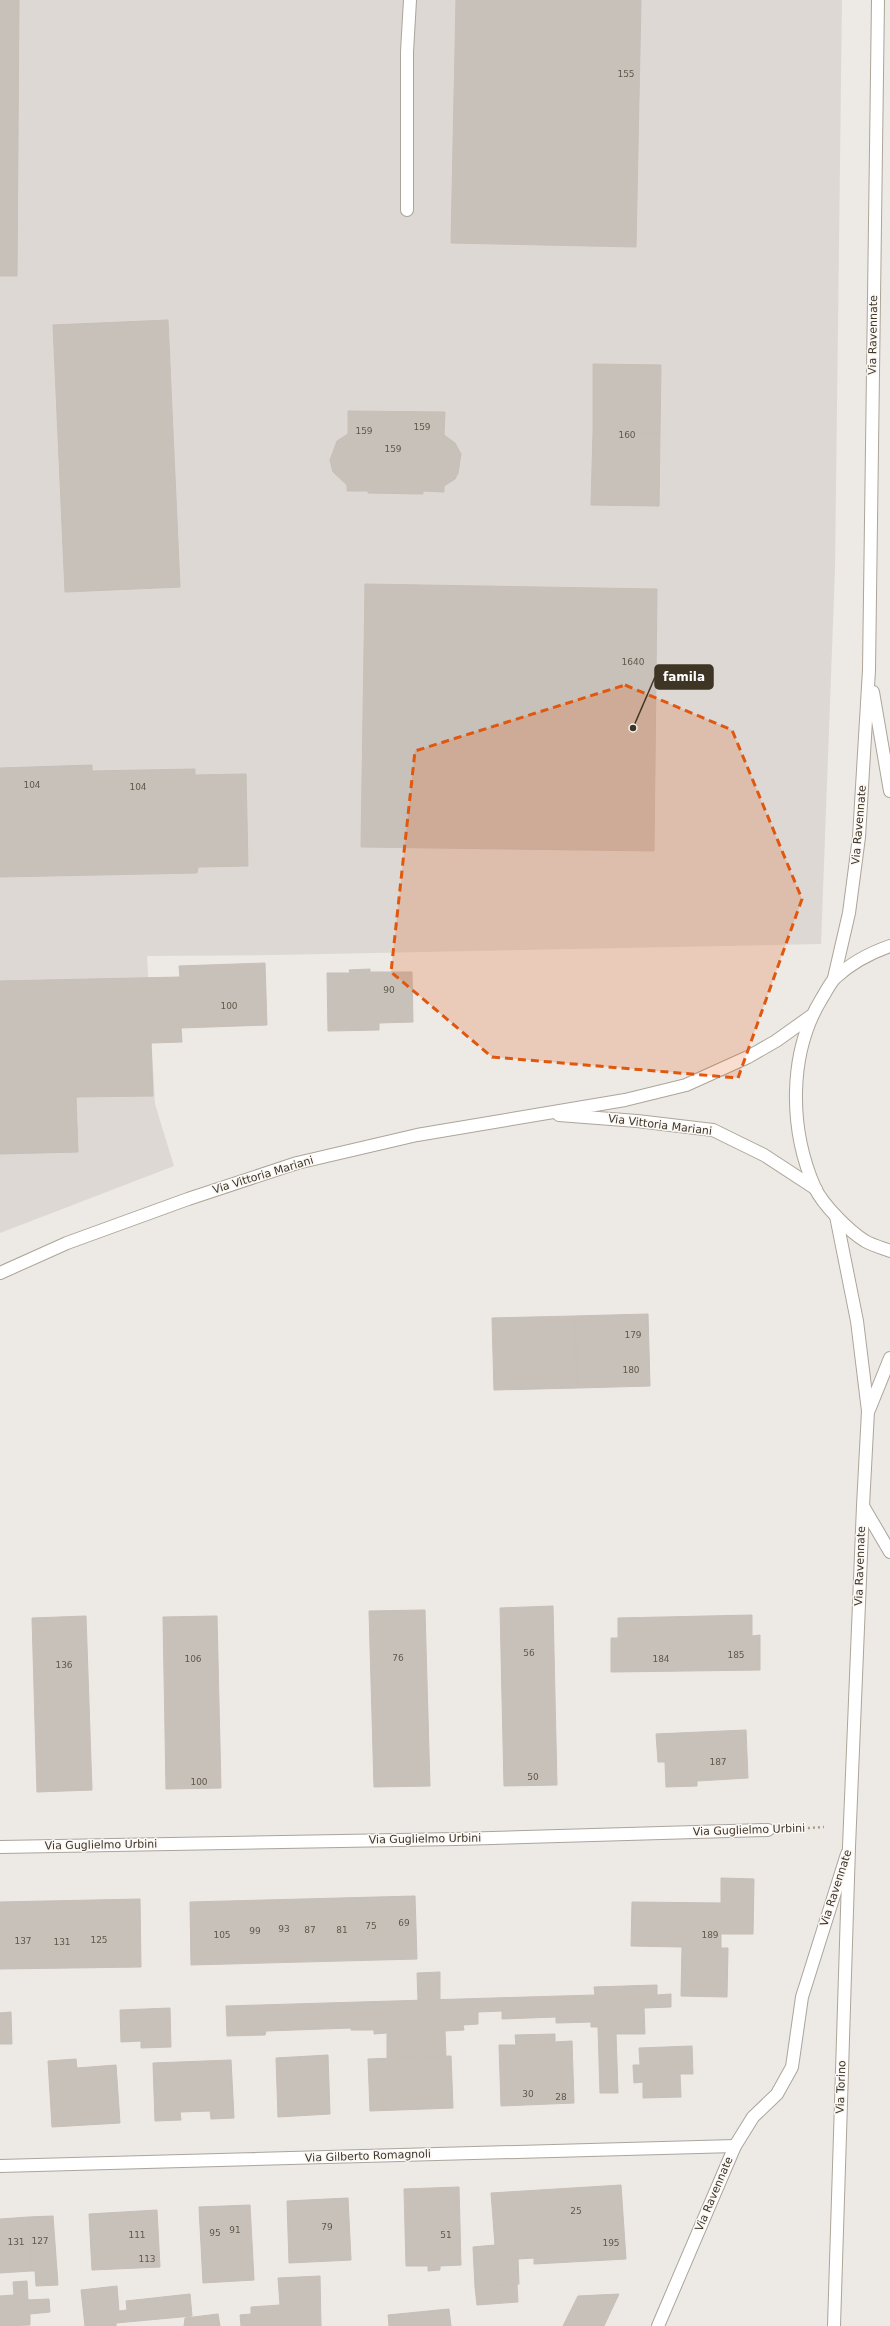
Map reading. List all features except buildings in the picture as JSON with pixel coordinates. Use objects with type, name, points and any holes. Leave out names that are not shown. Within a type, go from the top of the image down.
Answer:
[{"type":"main road","points":[[407,210],[407,52],[410,0]]},
{"type":"main road","name":"Via Ravennate","points":[[834,978],[849,913],[859,837],[869,670],[878,0]]},
{"type":"main road","name":"Via Ravennate","points":[[869,670],[890,791]]},
{"type":"main road","points":[[890,946],[870,954],[834,978],[811,1016],[797,1070],[796,1101],[805,1158],[816,1189],[836,1216],[865,1241],[890,1251]]},
{"type":"main road","name":"Via Vittoria Mariani","points":[[0,1272],[67,1243],[188,1199],[297,1163],[417,1135],[625,1100],[686,1085],[748,1057],[776,1041],[811,1016]]},
{"type":"main road","name":"Via Vittoria Mariani","points":[[537,1114],[637,1121],[713,1130],[764,1156],[816,1189]]},
{"type":"main road","name":"Via Ravennate","points":[[658,2326],[735,2146],[753,2117],[777,2094],[792,2067],[802,1997],[849,1847],[868,1411],[857,1321],[836,1216]]},
{"type":"main road","name":"Via Ravennate","points":[[868,1411],[890,1358]]},
{"type":"main road","points":[[863,1506],[890,1552]]},
{"type":"main road","name":"Via Guglielmo Urbini","points":[[0,1847],[456,1839],[768,1830]]},
{"type":"main road","name":"Via Torino","points":[[834,2326],[849,1847]]},
{"type":"main road","name":"Via Gilberto Romagnoli","points":[[0,2166],[735,2146]]},
{"type":"path","name":"Via Guglielmo Urbini","points":[[768,1830],[851,1826]]},
{"type":"highlighted area","points":[[625,685],[732,730],[802,899],[738,1078],[492,1057],[391,972],[415,751]]},
{"type":"shaded area","points":[[0,0],[842,0],[835,569],[821,944],[276,955],[147,956],[155,1104],[174,1166],[0,1233]]},
{"type":"place","name":"famila","points":[[633,728]]}]
